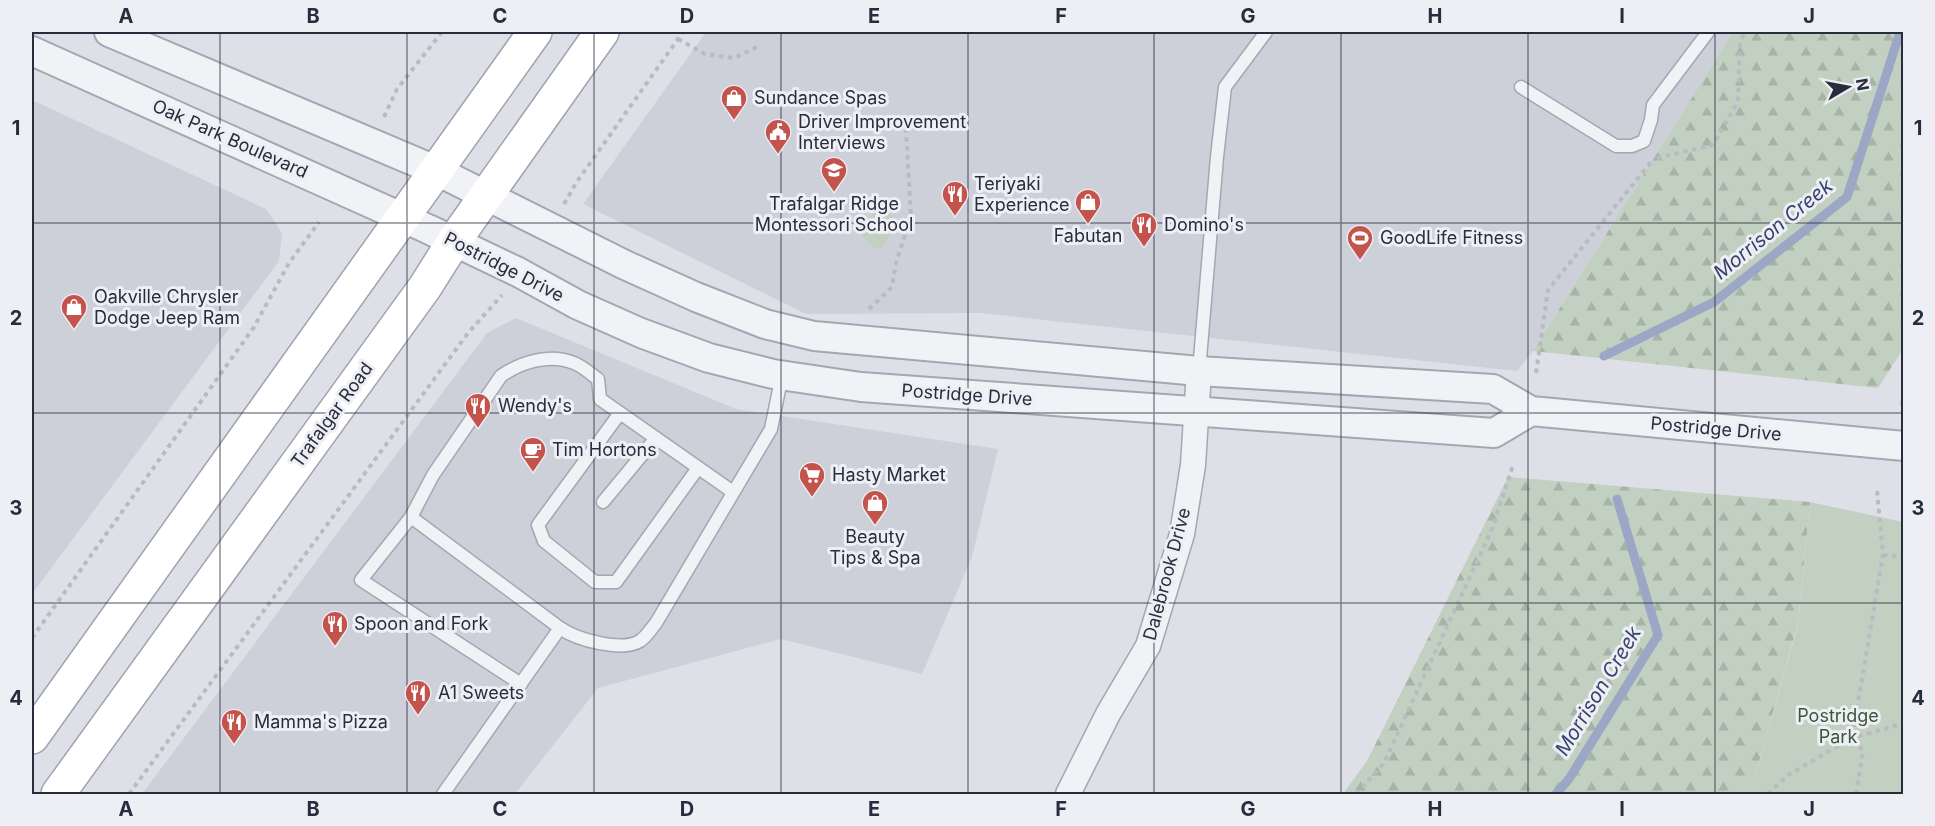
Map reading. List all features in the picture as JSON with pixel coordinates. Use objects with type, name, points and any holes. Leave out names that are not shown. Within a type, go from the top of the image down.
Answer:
[{"type":"main road","name":"Trafalgar Road","points":[[58,795],[425,287],[428,229],[461,183],[535,32]]},
{"type":"main road","name":"Trafalgar Road","points":[[32,737],[428,229],[461,183],[602,32]]},
{"type":"street","points":[[108,32],[461,183]]},
{"type":"street","name":"Oak Park Boulevard","points":[[32,52],[428,229]]},
{"type":"street","name":"Postridge Drive","points":[[461,183],[696,297],[765,324],[814,336],[1199,371],[1493,389],[1531,411],[1903,446]]},
{"type":"street","name":"Postridge Drive","points":[[428,229],[518,272],[578,305],[641,333],[709,358],[782,375],[861,387],[1494,434],[1531,411]]},
{"type":"street","name":"Dalebrook Drive","points":[[1068,795],[1108,714],[1148,646],[1182,534],[1193,465],[1199,371]]},
{"type":"lane","points":[[1199,371],[1217,151],[1225,87],[1266,32]]},
{"type":"lane","points":[[1521,87],[1616,146],[1632,146],[1644,141],[1653,105],[1708,32]]},
{"type":"lane","points":[[521,684],[361,580],[411,517],[433,475],[501,376],[516,366],[554,358],[575,363],[598,379],[600,399],[733,492]]},
{"type":"lane","points":[[411,517],[577,638],[602,644],[632,645],[642,640],[657,623],[771,429],[782,375]]},
{"type":"lane","points":[[620,413],[538,525],[544,541],[595,582],[616,582],[698,468]]},
{"type":"lane","points":[[603,502],[656,438]]},
{"type":"lane","points":[[443,795],[561,628]]},
{"type":"path","points":[[382,120],[393,96],[442,32]]},
{"type":"path","points":[[564,205],[576,183],[683,32]]},
{"type":"path","points":[[1536,373],[1548,290],[1654,159],[1713,145],[1738,101],[1740,41],[1746,32]]},
{"type":"path","points":[[678,39],[705,54],[734,58],[759,46]]},
{"type":"path","points":[[869,309],[892,287],[896,263],[911,216],[906,130]]},
{"type":"path","points":[[32,638],[254,327],[288,263],[319,222]]},
{"type":"path","points":[[129,795],[468,333],[503,294]]},
{"type":"path","points":[[1902,405],[1904,390]]},
{"type":"path","points":[[1356,795],[1384,763],[1492,529],[1513,465]]},
{"type":"path","points":[[1856,795],[1863,751],[1852,738],[1883,555],[1877,490]]},
{"type":"path","points":[[1883,555],[1904,557]]},
{"type":"path","points":[[1767,795],[1788,775],[1852,738],[1904,723]]},
{"type":"shaded area","points":[[706,32],[1733,32],[1533,351],[1517,371],[980,313],[806,314],[583,204]]},
{"type":"shaded area","points":[[32,100],[266,209],[282,233],[279,261],[32,594]]},
{"type":"shaded area","points":[[516,318],[736,409],[998,449],[972,557],[922,674],[781,639],[598,688],[515,794],[142,794],[487,333]]},
{"type":"green space","points":[[1733,32],[1903,32],[1903,349],[1878,388],[1533,351]]},
{"type":"green space","points":[[883,208],[893,217],[894,222],[881,248],[875,249],[861,235],[861,231],[876,209]]},
{"type":"green space","points":[[1508,477],[1810,502],[1798,623],[1750,794],[1343,794],[1367,761]]},
{"type":"green space","name":"Postridge Park","points":[[1810,502],[1903,522],[1903,794],[1750,794],[1798,625]]},
{"type":"waterway","name":"Morrison Creek","points":[[1604,356],[1714,302],[1847,197],[1900,32]]},
{"type":"waterway","name":"Morrison Creek","points":[[1556,794],[1569,779],[1658,635],[1617,499]]},
{"type":"place","name":"Sundance Spas","points":[[734,121]]},
{"type":"place","name":"Driver Improvement Interviews","points":[[778,155]]},
{"type":"place","name":"Trafalgar Ridge Montessori School","points":[[834,193]]},
{"type":"place","name":"Teriyaki Experience","points":[[955,217]]},
{"type":"place","name":"Fabutan","points":[[1088,225]]},
{"type":"place","name":"Domino's","points":[[1144,248]]},
{"type":"place","name":"GoodLife Fitness","points":[[1360,261]]},
{"type":"place","name":"Oakville Chrysler Dodge Jeep Ram","points":[[74,330]]},
{"type":"place","name":"Wendy's","points":[[478,429]]},
{"type":"place","name":"Tim Hortons","points":[[533,473]]},
{"type":"place","name":"Hasty Market","points":[[812,498]]},
{"type":"place","name":"Beauty Tips & Spa","points":[[875,526]]},
{"type":"place","name":"Spoon and Fork","points":[[335,647]]},
{"type":"place","name":"A1 Sweets","points":[[418,716]]},
{"type":"place","name":"Mamma's Pizza","points":[[234,745]]}]
